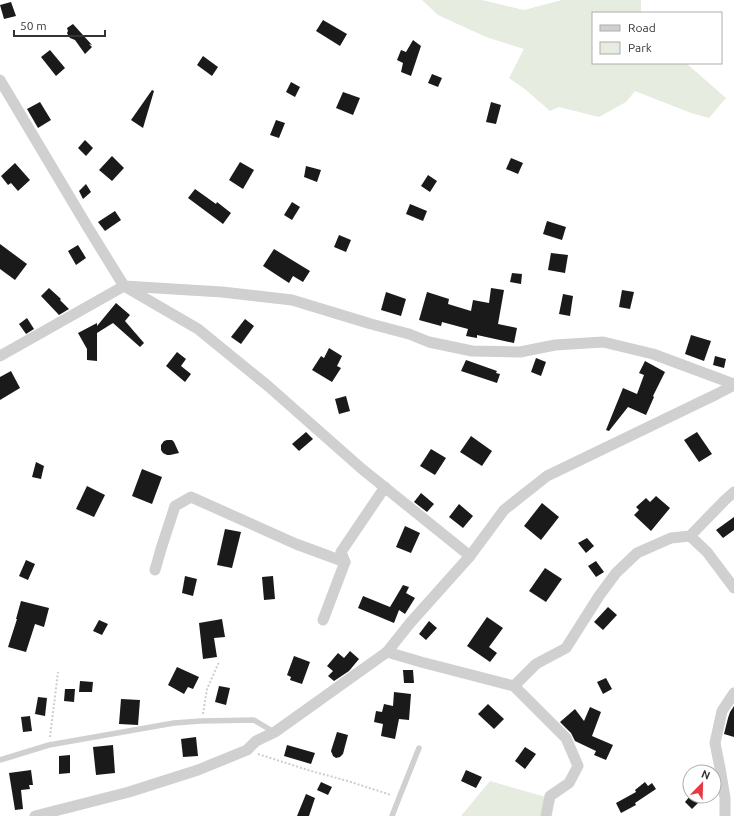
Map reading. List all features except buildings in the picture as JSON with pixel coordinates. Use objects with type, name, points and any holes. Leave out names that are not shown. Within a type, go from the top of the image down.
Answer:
[{"type":"street","points":[[0,80],[124,286],[198,329],[268,386],[362,469],[470,556]]},
{"type":"street","points":[[0,356],[124,286],[222,292],[292,300],[409,334],[429,342],[472,352],[520,352],[555,345],[603,342],[653,354],[734,385]]},
{"type":"street","points":[[35,816],[129,792],[198,770],[247,750],[256,741],[275,732],[387,652],[411,622],[470,556],[504,510],[547,476],[734,385]]},
{"type":"street","points":[[323,620],[345,562],[341,552],[385,488]]},
{"type":"street","points":[[514,686],[536,664],[566,648],[599,596],[616,573],[637,553],[671,538],[690,536],[734,492]]},
{"type":"street","points":[[155,570],[175,506],[190,497],[296,544],[345,562]]},
{"type":"street","points":[[690,536],[707,552],[734,588]]},
{"type":"street","points":[[387,652],[514,686],[566,738],[578,766],[569,783],[550,796],[546,816]]},
{"type":"street","points":[[725,816],[725,798],[715,743],[722,711],[734,693]]},
{"type":"lane","points":[[0,760],[49,745],[174,723],[254,720],[275,732]]},
{"type":"lane","points":[[392,816],[419,748]]},
{"type":"path","points":[[201,721],[208,688],[219,662]]},
{"type":"path","points":[[49,745],[58,672]]},
{"type":"path","points":[[247,750],[281,762],[348,781],[399,798]]},
{"type":"green space","points":[[422,0],[482,0],[524,10],[562,0],[641,0],[641,12],[592,12],[592,64],[687,64],[726,98],[709,118],[691,113],[635,91],[626,102],[599,117],[559,107],[550,111],[526,90],[509,78],[524,49],[486,37],[438,15]]},
{"type":"green space","points":[[490,781],[546,797],[543,816],[461,816]]}]
